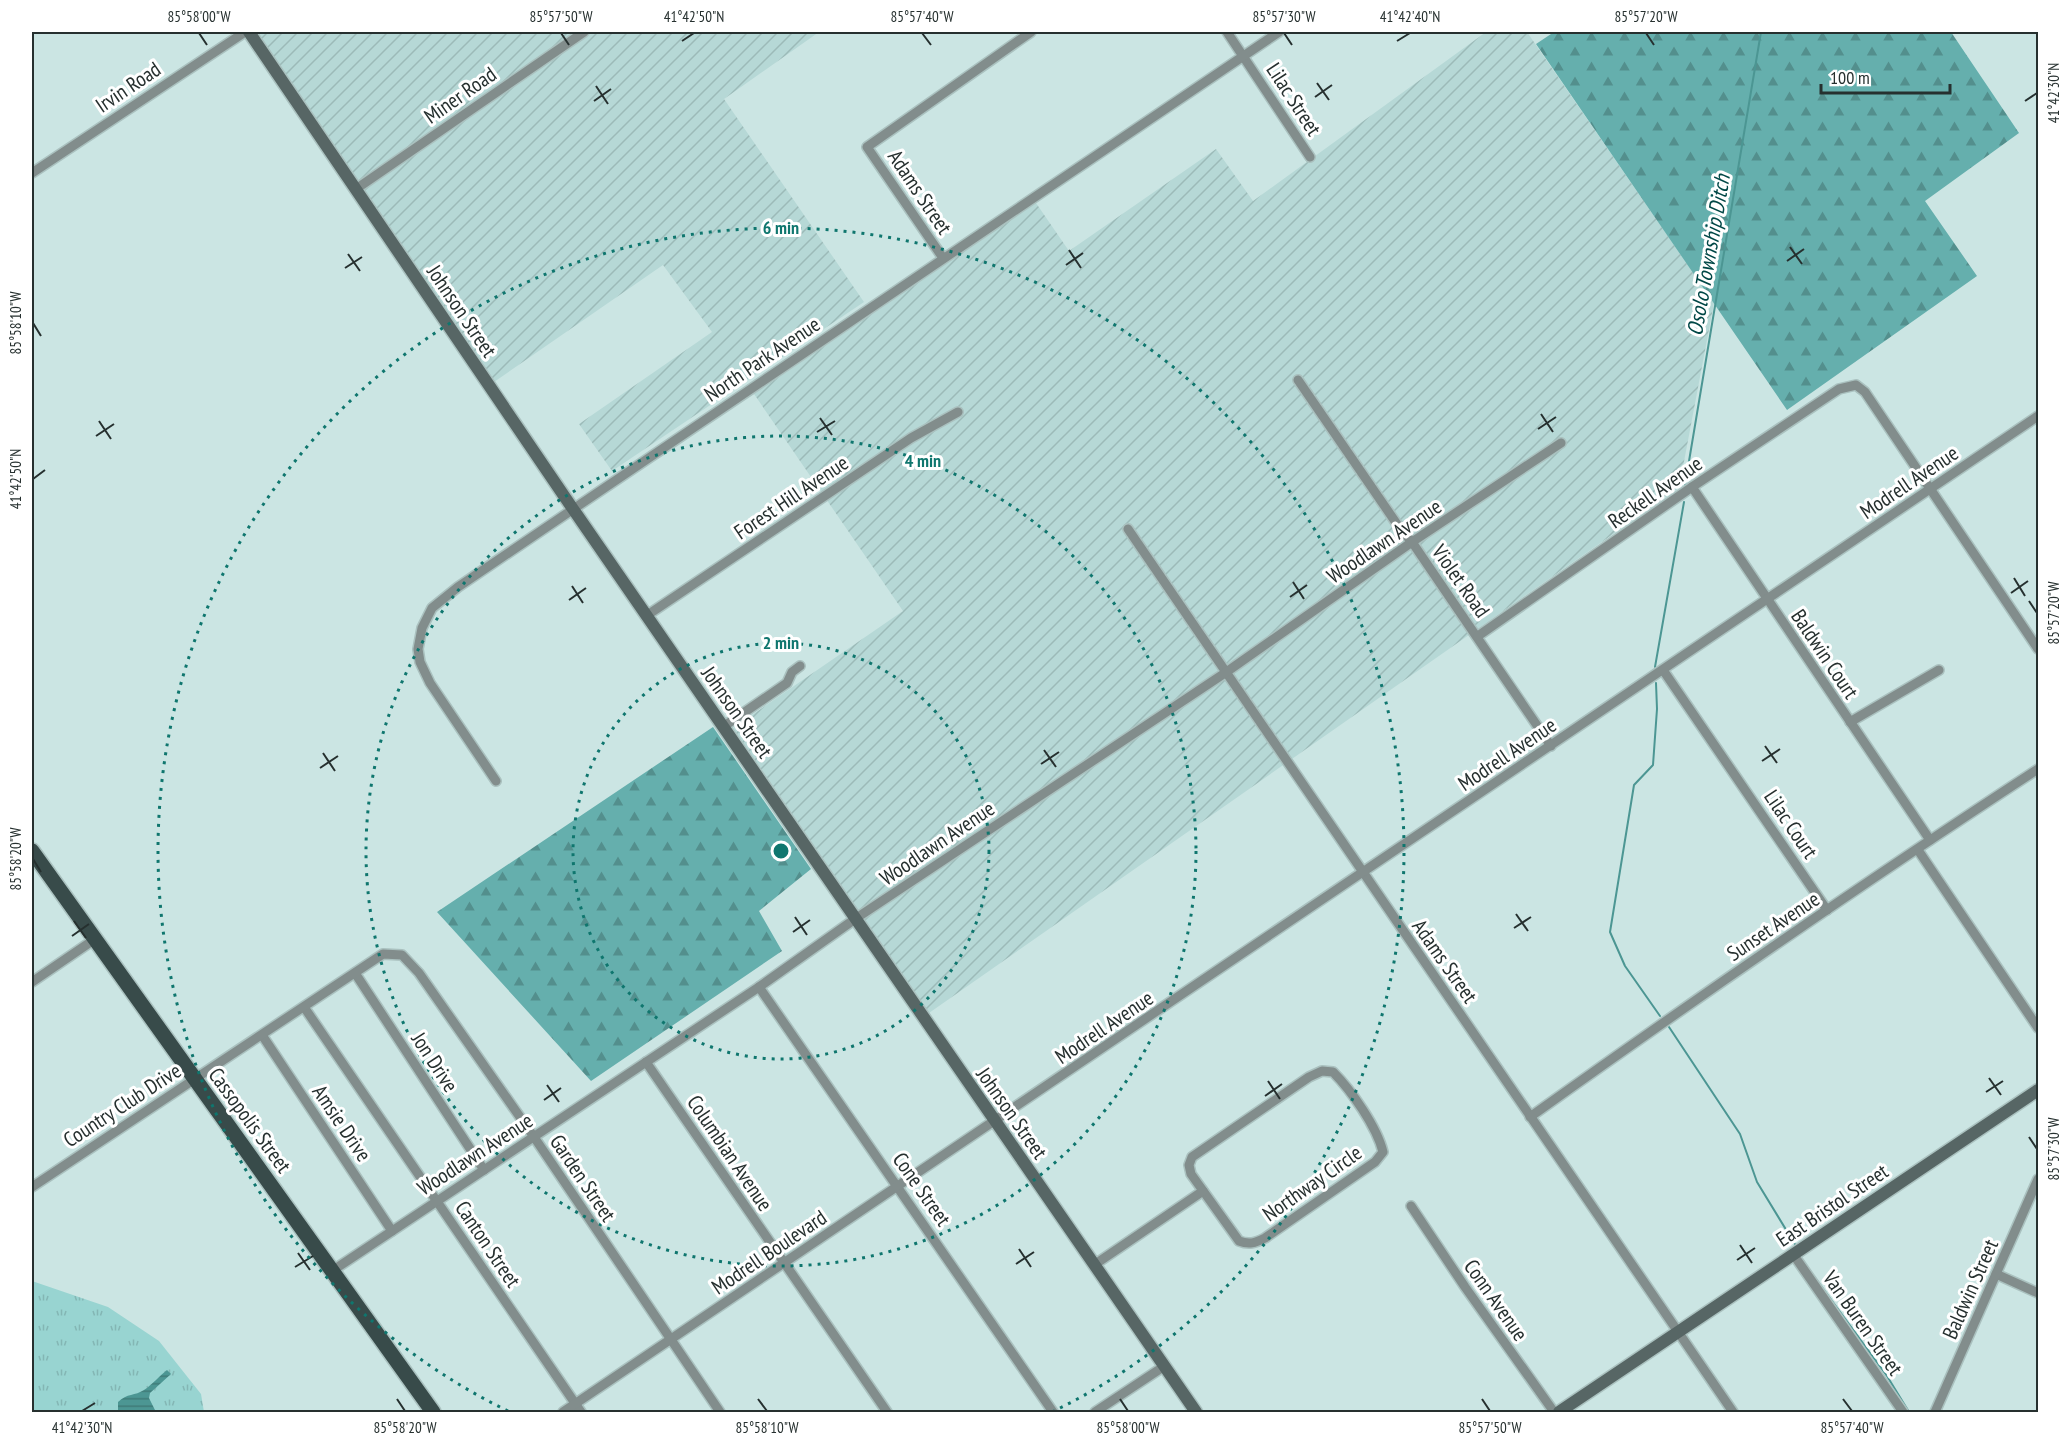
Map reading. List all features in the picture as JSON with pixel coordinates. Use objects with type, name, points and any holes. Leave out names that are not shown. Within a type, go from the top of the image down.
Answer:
[{"type":"main road","name":"Cassopolis Street","points":[[32,851],[433,1413]]},
{"type":"street","name":"Irvin Road","points":[[32,173],[247,32]]},
{"type":"street","name":"Johnson Street","points":[[247,32],[646,616],[1196,1413]]},
{"type":"street","name":"Miner Road","points":[[356,189],[584,32]]},
{"type":"street","name":"Adams Street","points":[[943,258],[867,147],[1031,32]]},
{"type":"street","name":"Lilac Street","points":[[1227,32],[1310,157]]},
{"type":"street","name":"North Park Avenue","points":[[496,781],[430,683],[420,662],[418,649],[422,628],[432,608],[458,587],[1279,32]]},
{"type":"street","name":"Violet Road","points":[[1298,380],[1401,530],[1412,542],[1478,636],[1551,746]]},
{"type":"street","name":"Reckell Avenue","points":[[1478,636],[1839,389],[1856,385],[1865,392],[1931,489]]},
{"type":"street","name":"Forest Hill Avenue","points":[[646,616],[910,438],[958,412]]},
{"type":"street","name":"Modrell Avenue","points":[[995,1122],[2038,416]]},
{"type":"street","name":"Woodlawn Avenue","points":[[332,1271],[1226,673],[1412,542],[1561,443]]},
{"type":"street","name":"Baldwin Court","points":[[1692,488],[1930,840]]},
{"type":"street","points":[[1931,489],[2038,649]]},
{"type":"street","name":"Adams Street","points":[[1128,529],[1733,1413]]},
{"type":"street","points":[[723,727],[787,683],[792,672],[800,666]]},
{"type":"street","name":"Lilac Court","points":[[1664,670],[1827,910]]},
{"type":"street","points":[[1850,722],[1939,670]]},
{"type":"street","name":"Sunset Avenue","points":[[1530,1117],[1827,910],[2038,769]]},
{"type":"street","points":[[1918,850],[2038,1028]]},
{"type":"street","points":[[32,982],[95,939]]},
{"type":"street","name":"Country Club Drive","points":[[32,1187],[383,954]]},
{"type":"street","name":"Garden Street","points":[[383,954],[402,955],[419,973],[534,1137],[720,1413]]},
{"type":"street","name":"Jon Drive","points":[[355,973],[484,1170]]},
{"type":"street","name":"Cone Street","points":[[759,987],[1053,1413]]},
{"type":"street","name":"Canton Street","points":[[304,1007],[581,1413]]},
{"type":"street","name":"Amsie Drive","points":[[262,1035],[392,1231]]},
{"type":"street","name":"Columbian Avenue","points":[[646,1062],[887,1413]]},
{"type":"street","name":"Northway Circle","points":[[1322,1071],[1333,1072],[1340,1079],[1379,1137],[1383,1152],[1375,1162],[1254,1243],[1247,1244],[1239,1241],[1203,1191],[1191,1174],[1189,1165],[1192,1157],[1322,1071]]},
{"type":"street","name":"East Bristol Street","points":[[1559,1413],[2038,1090]]},
{"type":"street","name":"Modrell Boulevard","points":[[563,1413],[995,1122]]},
{"type":"street","name":"Baldwin Street","points":[[1935,1413],[2038,1179]]},
{"type":"street","points":[[1094,1265],[1203,1191]]},
{"type":"street","name":"Conn Avenue","points":[[1411,1206],[1554,1413]]},
{"type":"street","name":"Van Buren Street","points":[[1793,1254],[1903,1413]]},
{"type":"street","points":[[1996,1274],[2038,1293]]},
{"type":"street","points":[[1095,1413],[1163,1367]]},
{"type":"shaded area","points":[[256,32],[819,32],[724,99],[864,302],[612,471],[579,424],[712,332],[663,265],[494,382]]},
{"type":"shaded area","points":[[1486,32],[1527,32],[1714,303],[1679,488],[929,1013],[733,728],[903,611],[754,394],[1036,203],[1069,251],[1216,149],[1253,201]]},
{"type":"shaded area","points":[[167,1370],[171,1374],[150,1393],[149,1398],[156,1412],[118,1412],[118,1402],[144,1390]]},
{"type":"green space","points":[[1554,32],[1951,32],[2019,133],[1925,201],[1977,276],[1787,410],[1536,44]]},
{"type":"green space","points":[[713,727],[811,869],[759,911],[782,951],[591,1081],[437,912]]},
{"type":"green space","points":[[32,1281],[108,1307],[159,1341],[201,1394],[204,1412],[32,1412]]},
{"type":"waterway","name":"Osolo Township Ditch","points":[[1685,485],[1761,32]]},
{"type":"waterway","name":"Osolo Township Ditch","points":[[1655,667],[1684,502]]},
{"type":"waterway","name":"Osolo Township Ditch","points":[[1656,683],[1657,709],[1653,765],[1634,785],[1610,932],[1625,966],[1660,1016]]},
{"type":"waterway","name":"Osolo Township Ditch","points":[[1669,1027],[1740,1134],[1757,1182],[1796,1246]]},
{"type":"waterway","points":[[1813,1275],[1887,1376],[1909,1412]]}]
